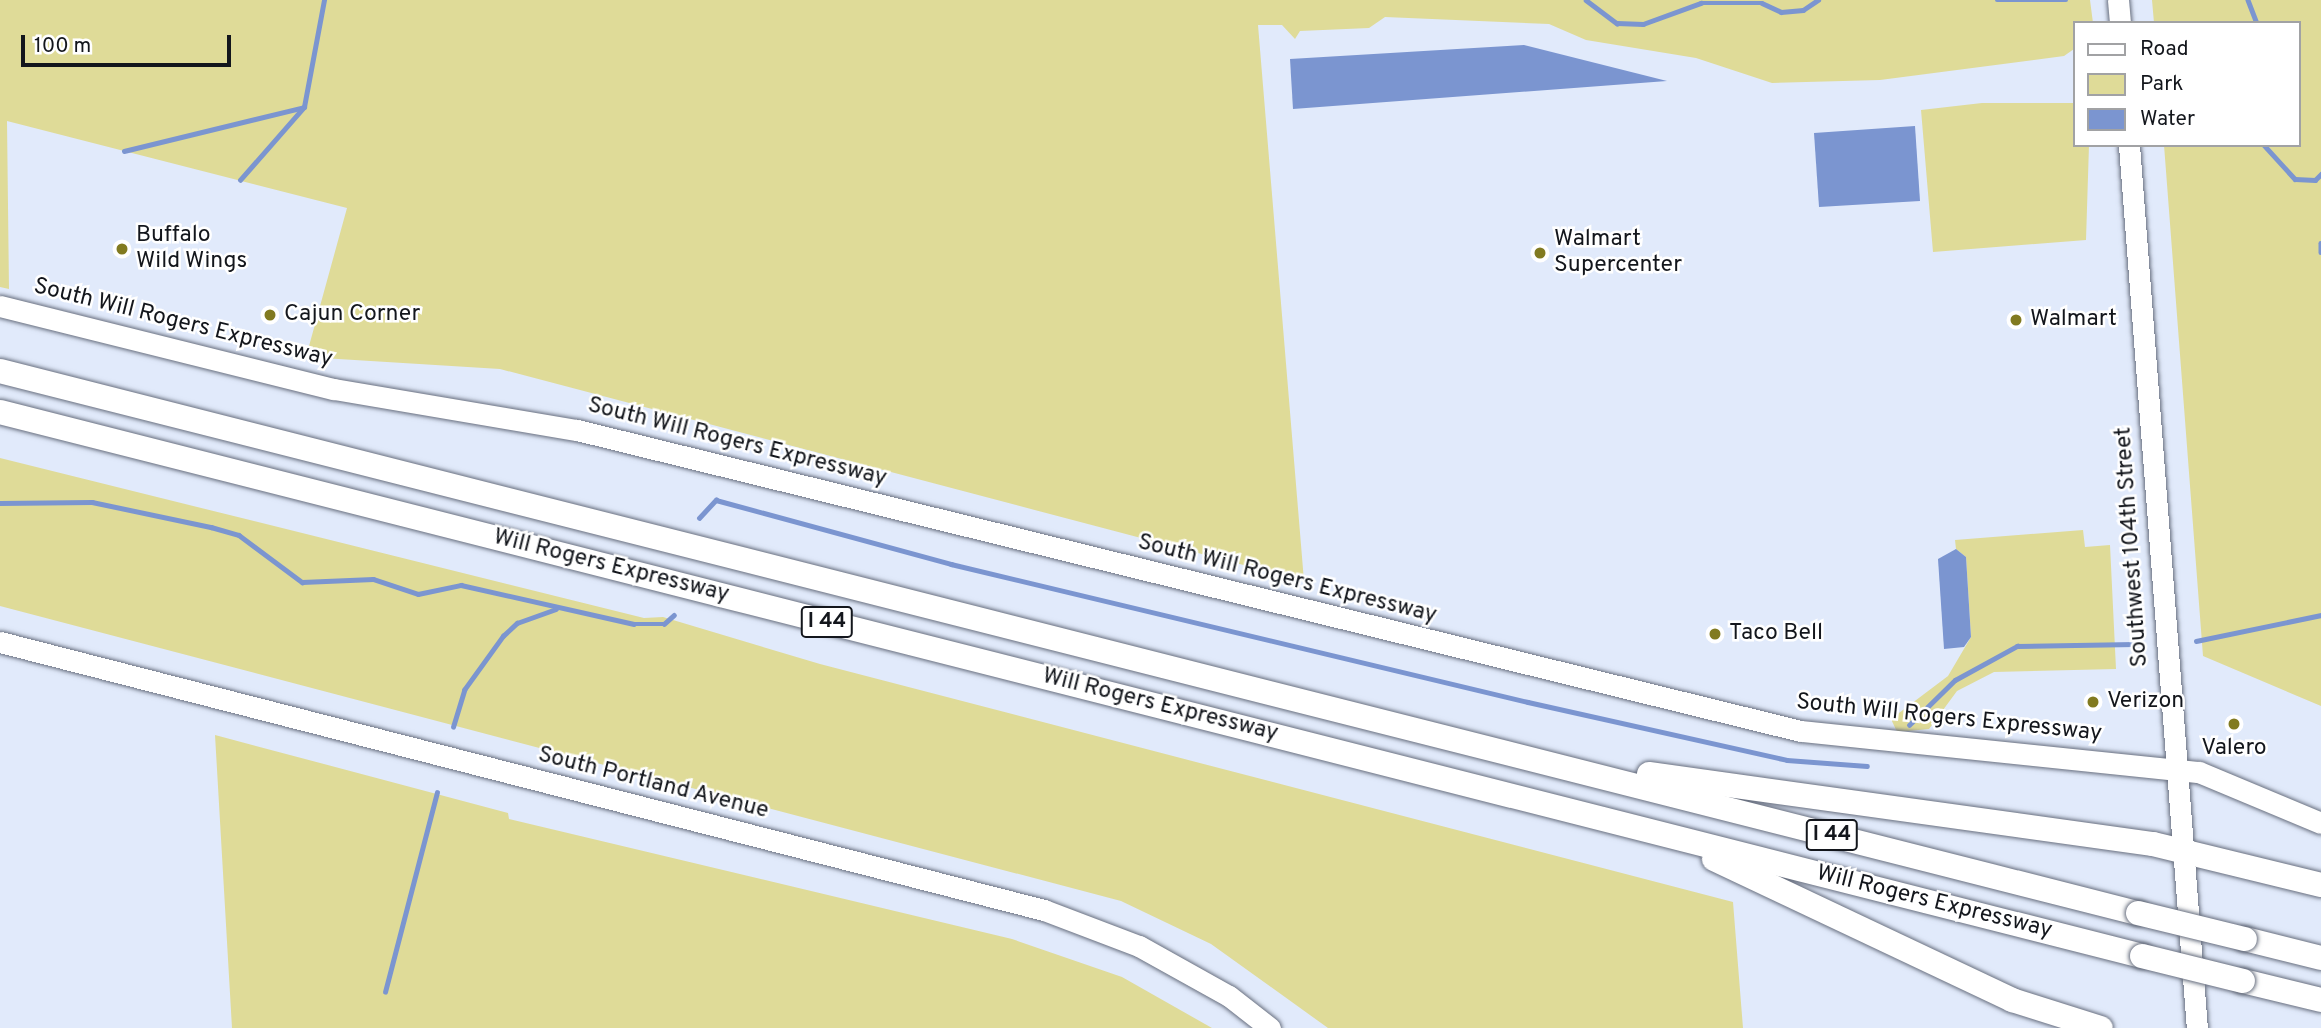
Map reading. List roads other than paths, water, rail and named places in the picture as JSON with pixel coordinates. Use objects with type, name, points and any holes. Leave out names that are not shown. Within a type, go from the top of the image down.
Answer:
[{"type":"highway","name":"Will Rogers Expressway","points":[[0,371],[2321,958]]},
{"type":"highway","name":"Will Rogers Expressway","points":[[0,412],[2321,1000]]},
{"type":"highway","points":[[1527,757],[2183,851],[2321,885]]},
{"type":"highway","points":[[1654,832],[2012,1000],[2101,1028]]},
{"type":"main road","points":[[2118,0],[2120,21]]},
{"type":"main road","name":"Southwest 104th Street","points":[[2129,147],[2196,1028]]},
{"type":"main road","name":"South Will Rogers Expressway","points":[[0,306],[334,388],[577,430],[1801,731],[2199,772],[2321,823]]},
{"type":"main road","name":"South Portland Avenue","points":[[0,642],[1044,910],[1139,946],[1229,996],[1270,1028]]},
{"type":"water","points":[[1524,45],[1667,81],[1293,109],[1290,59]]},
{"type":"water","points":[[1915,126],[1920,201],[1819,207],[1814,133]]},
{"type":"water","points":[[1956,549],[1966,557],[1971,637],[1964,647],[1944,649],[1938,559]]},
{"type":"waterway","points":[[124,151],[304,107],[324,0]]},
{"type":"waterway","points":[[1586,0],[1617,23],[1643,24],[1701,3],[1762,3],[1781,12],[1803,10],[1818,0]]},
{"type":"waterway","points":[[1997,0],[2066,0]]},
{"type":"waterway","points":[[2248,0],[2256,21]]},
{"type":"waterway","points":[[240,180],[304,107]]},
{"type":"waterway","points":[[2266,147],[2295,179],[2315,180],[2321,174]]},
{"type":"waterway","points":[[2321,243],[2321,252]]},
{"type":"waterway","points":[[699,518],[716,500],[951,564],[1528,702],[1787,760],[1867,766]]},
{"type":"waterway","points":[[0,503],[92,502],[211,527],[239,535],[302,582],[373,579],[418,594],[461,585],[634,624],[664,624],[674,615]]},
{"type":"waterway","points":[[453,727],[464,690],[503,636],[517,623],[556,609]]},
{"type":"waterway","points":[[2196,641],[2321,615]]},
{"type":"waterway","points":[[1909,725],[1955,680],[2017,646],[2134,644]]},
{"type":"waterway","points":[[385,992],[437,793]]},
{"type":"place","name":"Buffalo Wild Wings","points":[[122,249]]},
{"type":"place","name":"Walmart Supercenter","points":[[1540,253]]},
{"type":"place","name":"Cajun Corner","points":[[270,315]]},
{"type":"place","name":"Walmart","points":[[2016,320]]},
{"type":"place","name":"Taco Bell","points":[[1715,634]]},
{"type":"place","name":"Verizon","points":[[2093,702]]},
{"type":"place","name":"Valero","points":[[2234,724]]}]
